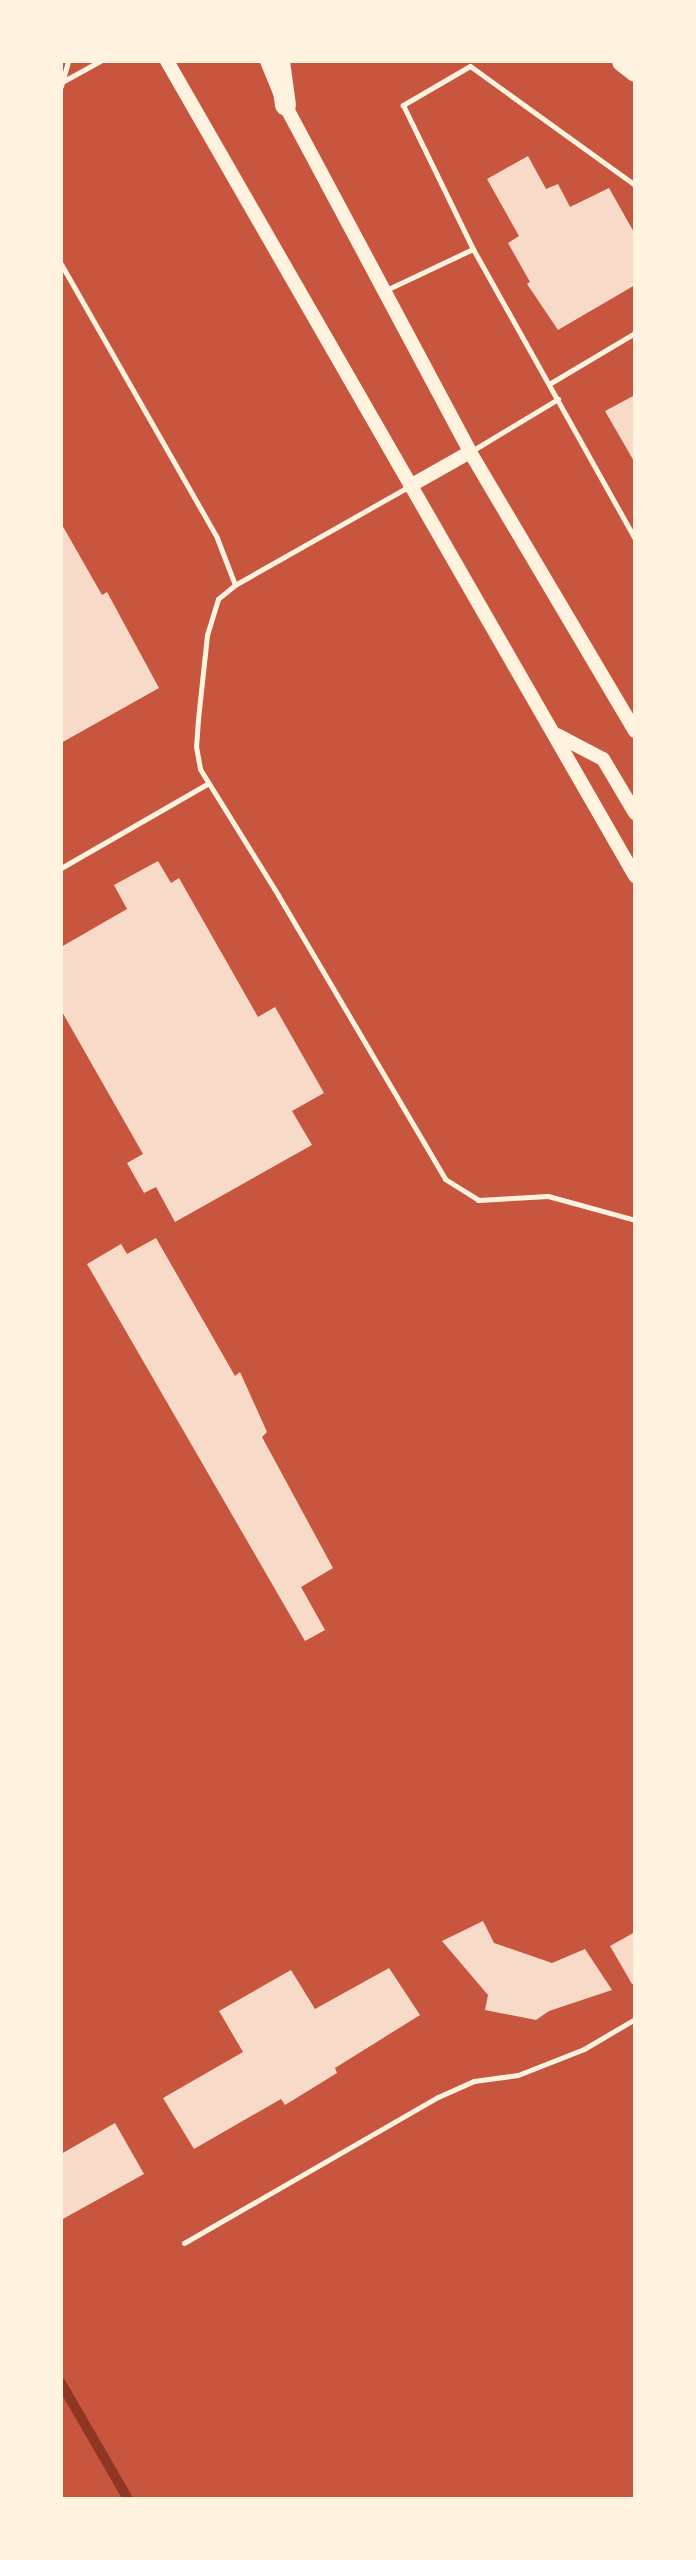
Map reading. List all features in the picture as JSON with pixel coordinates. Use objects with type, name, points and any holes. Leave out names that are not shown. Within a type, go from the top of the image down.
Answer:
[{"type":"highway","points":[[279,61],[285,104]]},
{"type":"highway","points":[[622,61],[635,71]]},
{"type":"main road","points":[[167,61],[635,876]]},
{"type":"main road","points":[[267,61],[285,104],[470,452],[635,731]]},
{"type":"main road","points":[[410,486],[470,452]]},
{"type":"main road","points":[[555,735],[603,759],[635,813]]},
{"type":"lane","points":[[62,84],[68,61]]},
{"type":"lane","points":[[62,84],[100,61]]},
{"type":"lane","points":[[635,186],[470,66],[403,105],[473,249],[635,539]]},
{"type":"lane","points":[[384,291],[473,249]]},
{"type":"lane","points":[[61,264],[217,538],[235,585]]},
{"type":"lane","points":[[549,384],[635,333]]},
{"type":"lane","points":[[470,452],[558,399]]},
{"type":"lane","points":[[410,486],[235,585],[218,599],[207,635],[195,746],[207,784],[278,895],[445,1179],[478,1199],[548,1196],[635,1220]]},
{"type":"lane","points":[[61,868],[207,784]]},
{"type":"lane","points":[[184,2243],[438,2097],[474,2081],[519,2075],[584,2049],[635,2019]]},
{"type":"building","points":[[528,156],[546,189],[558,184],[570,207],[609,188],[635,234],[635,285],[558,330],[527,284],[530,282],[508,243],[519,236],[487,179]]},
{"type":"building","points":[[635,395],[635,463],[605,411]]},
{"type":"building","points":[[61,523],[102,595],[107,592],[159,688],[61,743]]},
{"type":"building","points":[[158,861],[171,883],[179,878],[258,1017],[275,1007],[324,1093],[292,1111],[312,1145],[175,1222],[156,1187],[144,1193],[127,1163],[143,1154],[61,1010],[61,947],[127,909],[114,885]]},
{"type":"building","points":[[156,1238],[235,1376],[240,1372],[267,1432],[262,1437],[333,1568],[301,1587],[325,1630],[305,1641],[87,1264],[121,1244],[127,1254]]},
{"type":"building","points":[[483,1921],[494,1943],[552,1963],[585,1949],[612,1990],[549,2011],[536,2020],[485,2010],[488,1995],[442,1941]]},
{"type":"building","points":[[635,1932],[635,1983],[632,1984],[610,1946]]},
{"type":"building","points":[[389,1968],[420,2015],[335,2068],[337,2073],[285,2105],[281,2099],[194,2149],[163,2098],[243,2052],[219,2011],[291,1970],[315,2009]]},
{"type":"building","points":[[115,2123],[144,2174],[61,2220],[61,2154]]},
{"type":"waterway","points":[[61,2383],[128,2499]]}]
